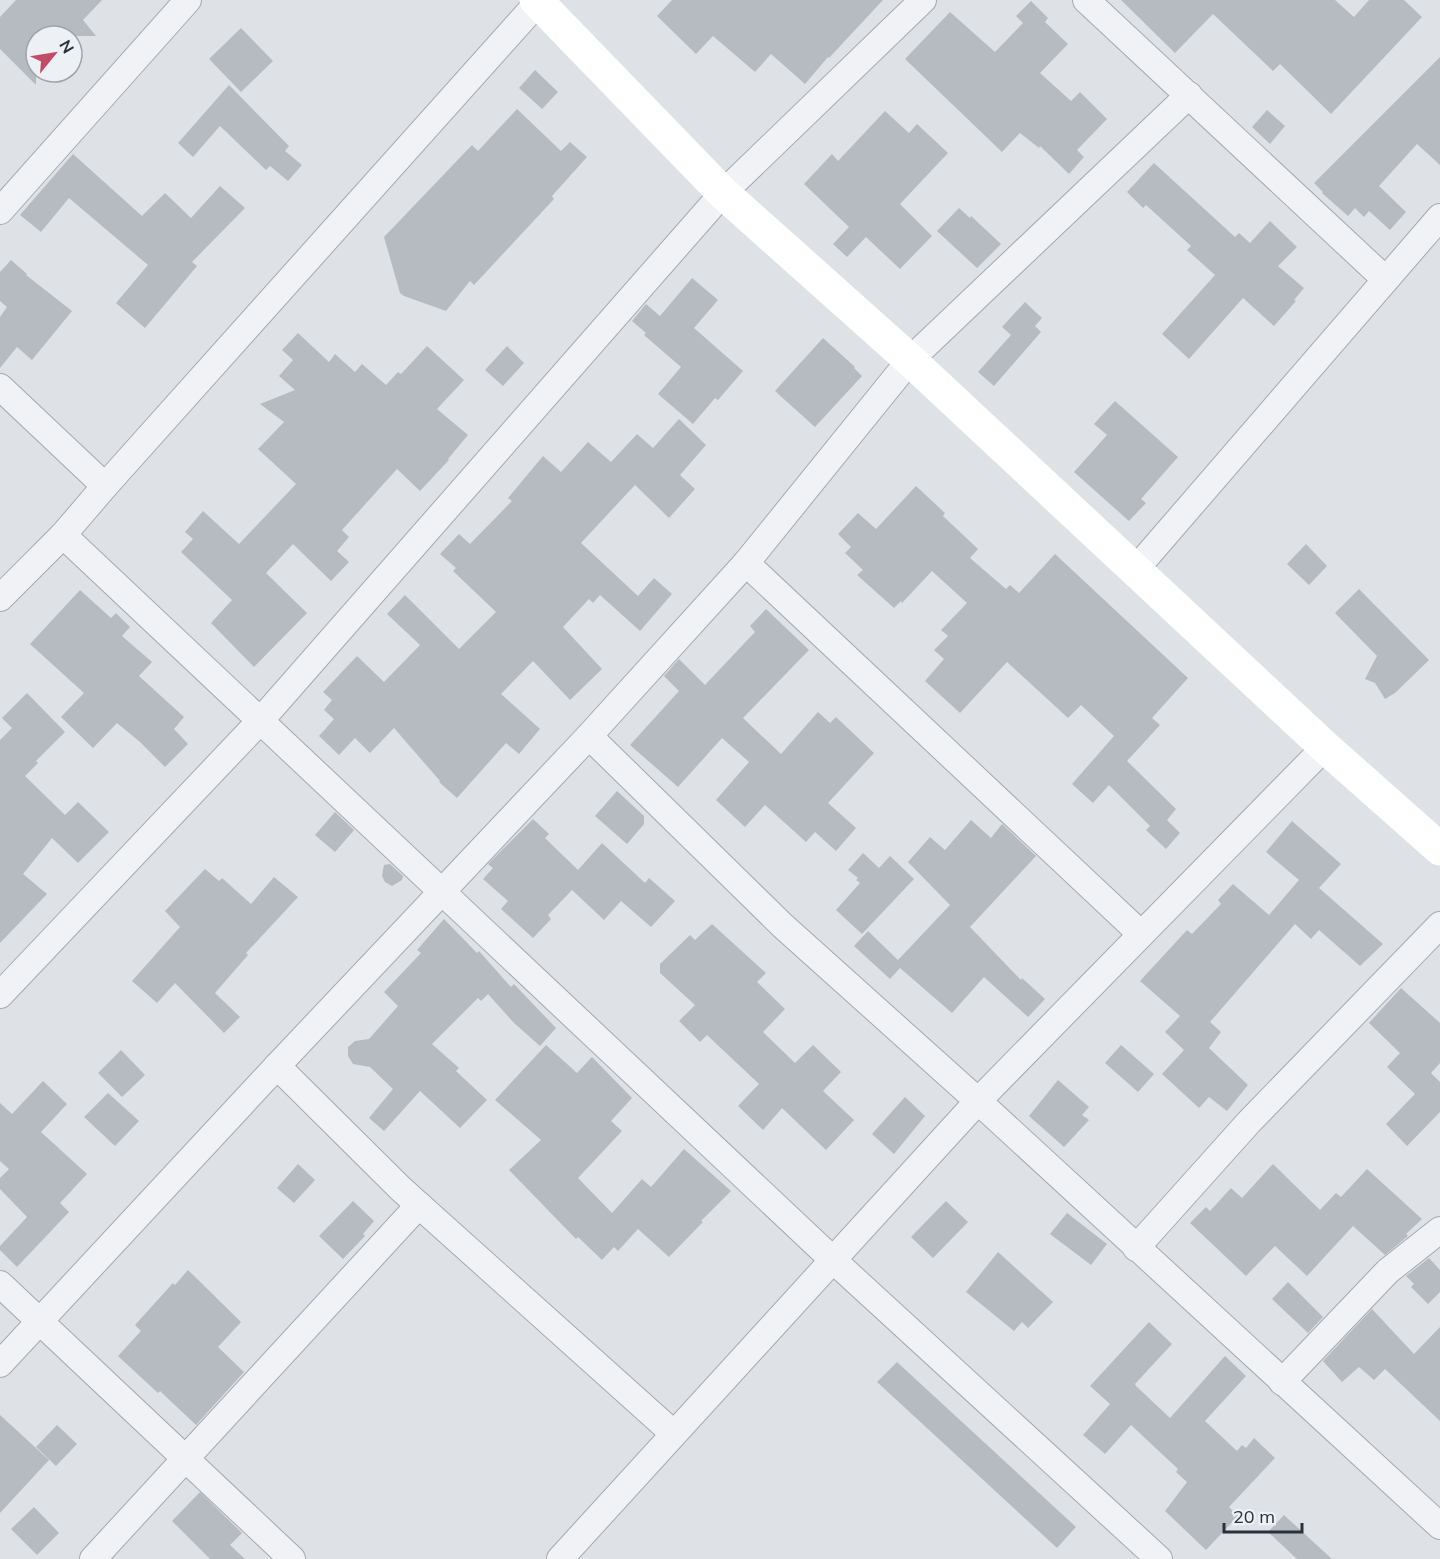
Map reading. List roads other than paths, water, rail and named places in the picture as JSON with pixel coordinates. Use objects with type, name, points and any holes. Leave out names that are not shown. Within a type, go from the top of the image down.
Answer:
[{"type":"street","points":[[0,211],[188,0]]},
{"type":"street","points":[[0,995],[261,720],[723,193],[922,0]]},
{"type":"street","points":[[1086,0],[1385,279]]},
{"type":"street","points":[[0,598],[63,535],[538,1],[723,193],[910,360],[1325,747],[1440,849]]},
{"type":"street","points":[[0,1364],[277,1065],[589,736],[746,564],[910,360],[1189,95]]},
{"type":"street","points":[[1135,570],[1440,217]]},
{"type":"street","points":[[0,387],[105,486]]},
{"type":"street","points":[[63,535],[833,1260],[1159,1559]]},
{"type":"street","points":[[746,564],[1141,934]]},
{"type":"street","points":[[589,736],[783,926],[978,1101],[1440,1526]]},
{"type":"street","points":[[560,1559],[978,1101],[1325,747]]},
{"type":"street","points":[[1136,1248],[1249,1122],[1440,925]]},
{"type":"street","points":[[277,1065],[419,1205],[673,1433]]},
{"type":"street","points":[[93,1559],[419,1205]]},
{"type":"street","points":[[1282,1382],[1388,1270],[1440,1230]]},
{"type":"street","points":[[0,1284],[292,1559]]}]
